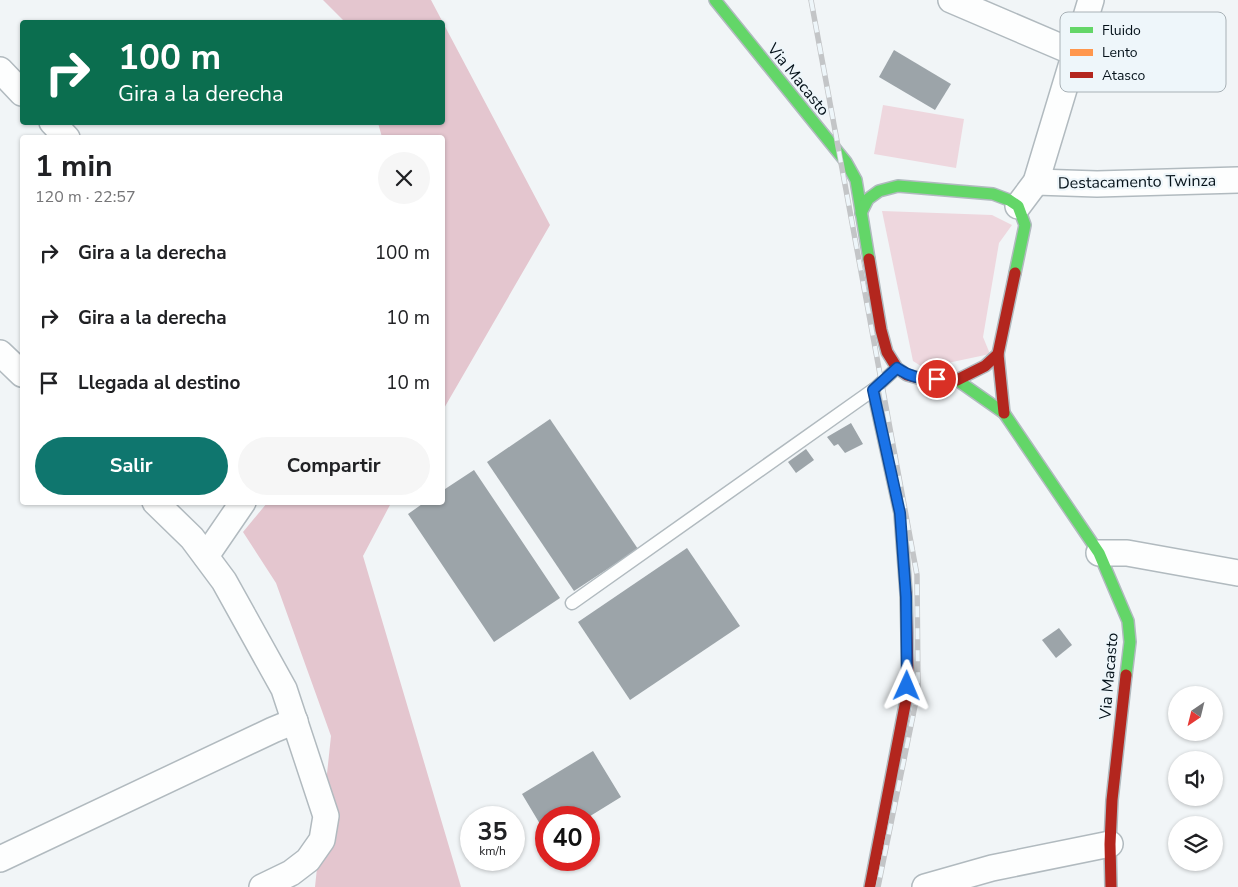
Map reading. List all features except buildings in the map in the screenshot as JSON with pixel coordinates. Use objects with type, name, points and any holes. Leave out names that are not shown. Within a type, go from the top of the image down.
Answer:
[{"type":"street","name":"Via Macasto","points":[[715,0],[846,162],[864,181],[861,213],[881,330],[887,352],[897,368]]},
{"type":"street","points":[[951,0],[1060,47]]},
{"type":"street","points":[[1087,12],[1091,0]]},
{"type":"street","points":[[0,70],[20,91]]},
{"type":"street","points":[[864,181],[898,186],[993,194],[1009,200],[1018,206],[1036,182],[1063,92]]},
{"type":"street","points":[[55,125],[64,135]]},
{"type":"street","name":"Destacamento Twinza","points":[[1036,182],[1097,184],[1238,180]]},
{"type":"street","points":[[861,213],[868,199],[879,191],[898,186]]},
{"type":"street","name":"Via Macasto","points":[[1004,413],[998,354],[1025,225],[1018,206]]},
{"type":"street","points":[[0,353],[20,372]]},
{"type":"street","points":[[870,887],[906,700],[908,673],[906,597],[900,513],[873,390],[897,368],[907,375],[918,378],[957,380],[985,366],[998,354]]},
{"type":"street","name":"Via Macasto","points":[[957,380],[1004,413],[1100,553],[1128,621],[1130,642],[1112,800],[1110,844],[1112,887]]},
{"type":"street","points":[[158,505],[192,538],[224,580],[284,689],[326,816],[322,840],[292,880],[262,887]]},
{"type":"street","points":[[206,556],[241,505]]},
{"type":"street","points":[[1100,553],[1127,553],[1238,573]]},
{"type":"street","points":[[0,859],[273,730],[295,722]]},
{"type":"street","points":[[925,887],[992,868],[1110,844]]},
{"type":"lane","points":[[572,602],[873,390]]},
{"type":"shaded area","points":[[323,0],[431,0],[442,20],[343,20]]},
{"type":"shaded area","points":[[445,26],[550,225],[445,407],[445,135],[381,135],[379,125],[445,125]]},
{"type":"shaded area","points":[[883,105],[964,119],[956,168],[874,154]]},
{"type":"shaded area","points":[[882,211],[992,215],[1012,225],[999,243],[983,337],[990,354],[924,368],[913,361]]},
{"type":"shaded area","points":[[265,505],[390,505],[363,556],[461,887],[315,887],[331,736],[276,583],[243,532]]},
{"type":"railway","points":[[811,0],[917,575],[918,691],[878,887]]},
{"type":"traffic: fast","points":[[715,0],[846,162],[856,180],[869,259]]},
{"type":"traffic: fast","points":[[861,213],[868,199],[879,191],[898,186],[993,194],[1009,200],[1018,206],[1025,225],[1015,273]]},
{"type":"traffic: fast","points":[[957,380],[1004,413],[1099,553],[1128,621],[1130,642],[1126,675]]},
{"type":"traffic: slow","points":[[897,368],[873,390],[900,513],[906,593]]},
{"type":"traffic: jam","points":[[869,259],[881,330],[887,352],[897,368],[907,375],[918,378],[957,380],[985,366],[998,354],[1015,273]]},
{"type":"traffic: jam","points":[[998,354],[1004,413]]},
{"type":"traffic: jam","points":[[870,887],[906,700],[908,673],[906,593]]},
{"type":"traffic: jam","points":[[1111,887],[1112,800],[1126,675]]},
{"type":"route","points":[[907,686],[906,597],[900,513],[873,390],[897,368],[907,375],[918,378],[937,379]]}]
